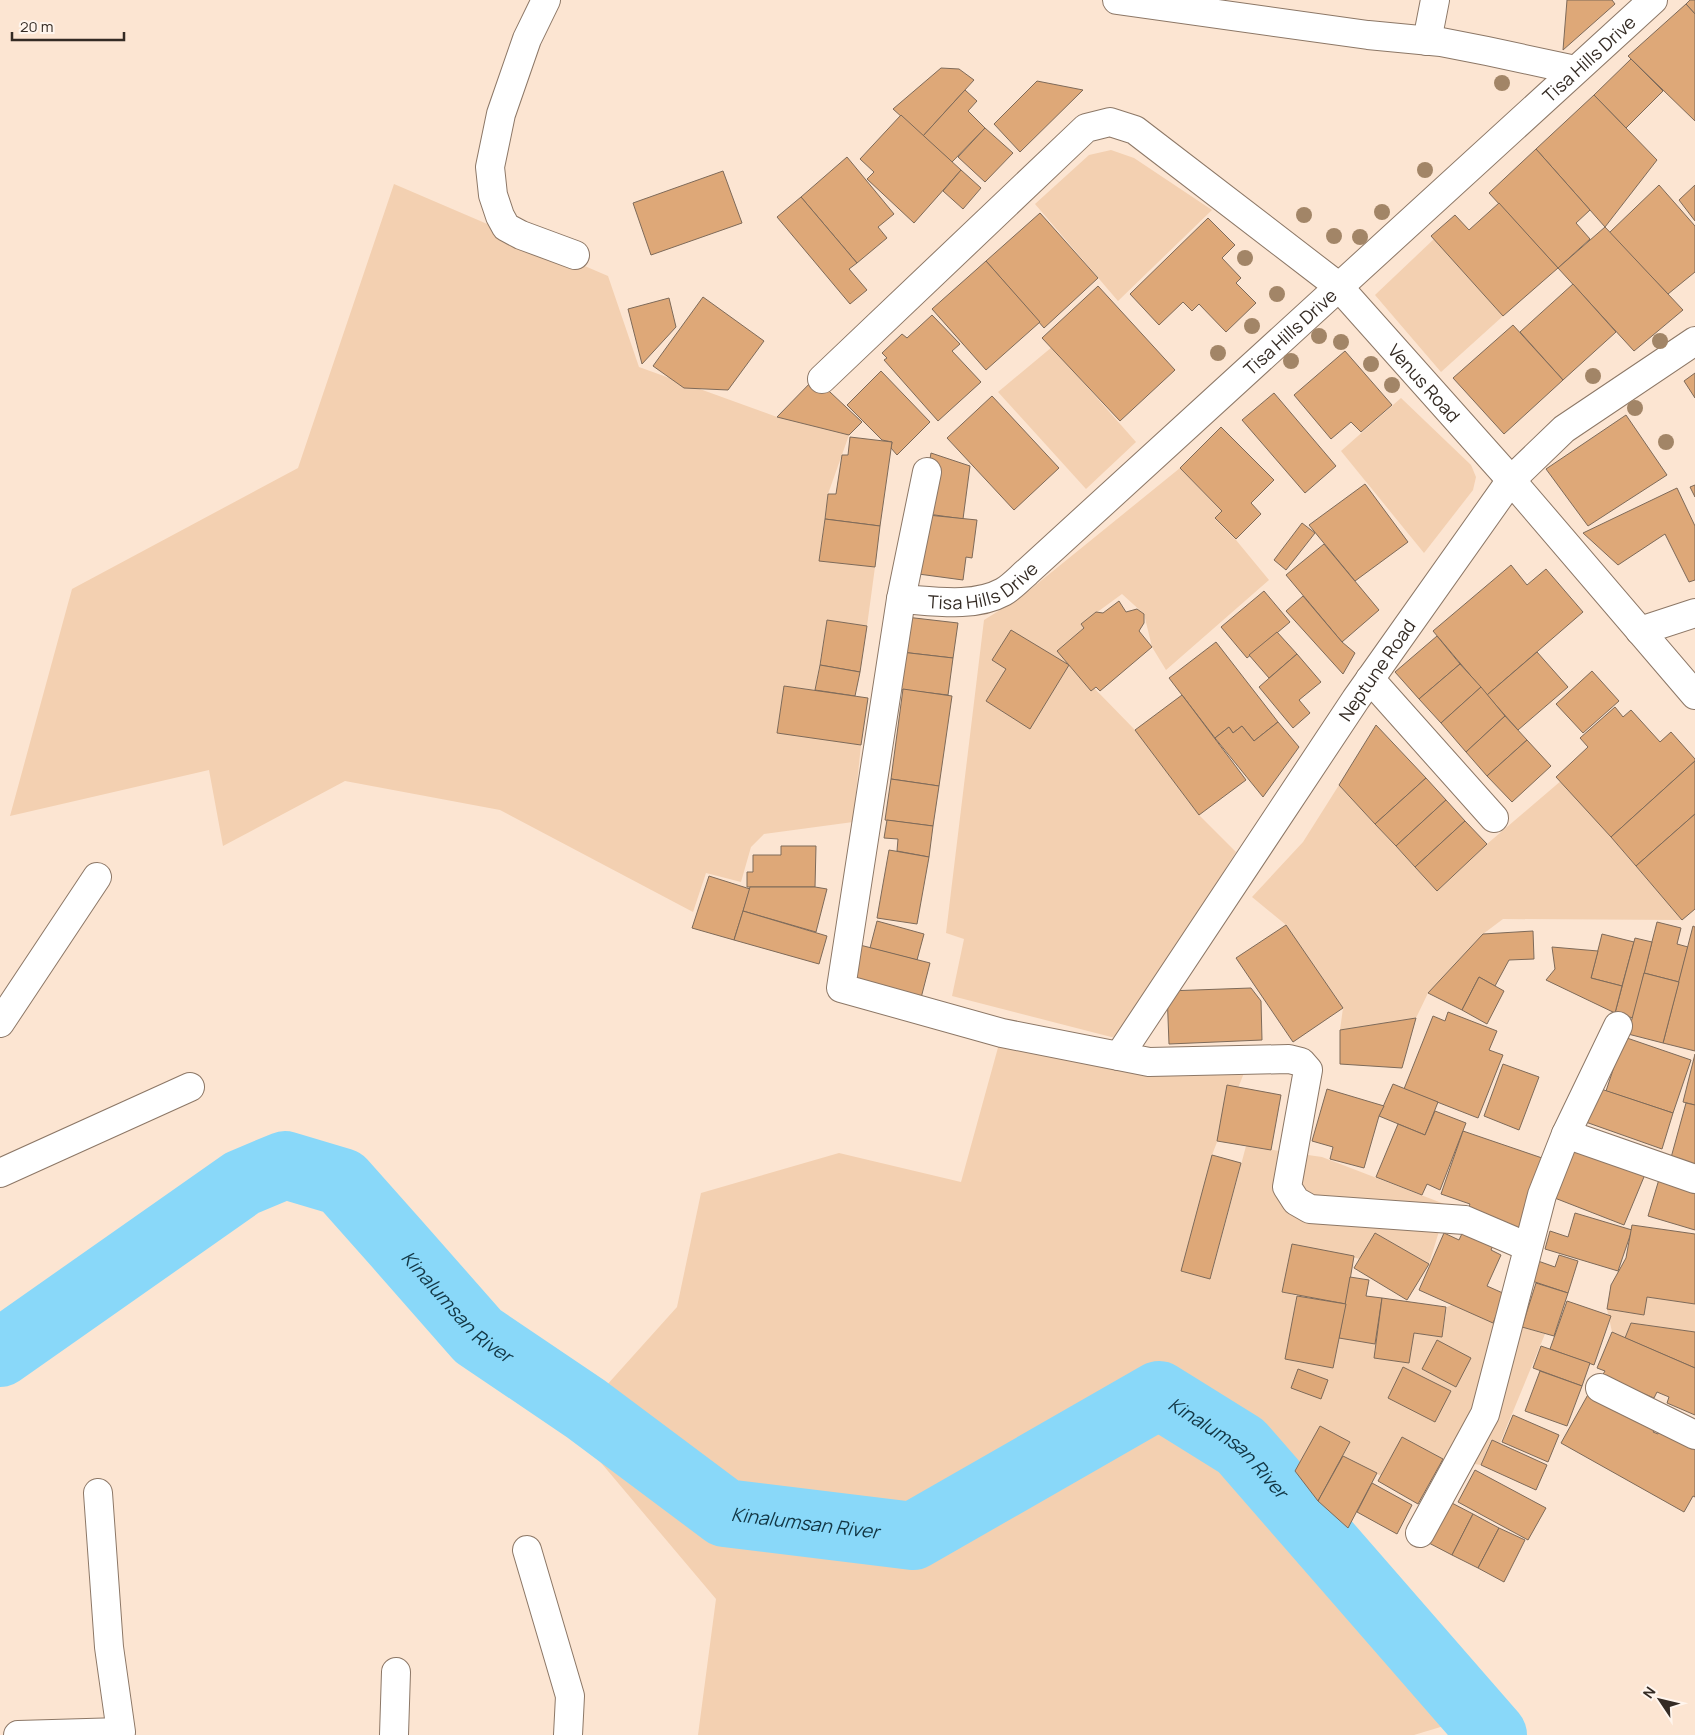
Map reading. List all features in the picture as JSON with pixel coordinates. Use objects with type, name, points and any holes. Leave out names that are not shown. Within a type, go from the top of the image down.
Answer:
[{"type":"street","points":[[546,0],[527,39],[501,114],[490,167],[493,194],[500,216],[506,227],[521,235],[575,255]]},
{"type":"street","points":[[1116,0],[1487,50],[1575,70]]},
{"type":"street","points":[[1426,41],[1435,0]]},
{"type":"street","name":"Tisa Hills Drive","points":[[902,599],[948,602],[976,601],[1003,592],[1028,572],[1338,286],[1653,0]]},
{"type":"street","name":"Venus Road","points":[[822,379],[1086,128],[1110,122],[1135,130],[1338,286],[1511,480],[1695,695]]},
{"type":"street","name":"Neptune Road","points":[[1119,1056],[1370,679],[1511,480],[1564,429],[1695,341]]},
{"type":"street","points":[[926,472],[902,599],[841,988],[1002,1033],[1149,1062],[1289,1059],[1301,1062],[1308,1070],[1287,1188],[1296,1201],[1310,1209],[1465,1220],[1528,1247]]},
{"type":"street","points":[[1640,631],[1695,614]]},
{"type":"street","points":[[1370,679],[1494,818]]},
{"type":"street","points":[[0,1023],[97,877]]},
{"type":"street","points":[[1420,1533],[1485,1414],[1542,1195],[1566,1134],[1618,1026]]},
{"type":"street","points":[[0,1173],[190,1088]]},
{"type":"street","points":[[1566,1134],[1695,1179]]},
{"type":"street","points":[[1600,1388],[1695,1435]]},
{"type":"street","points":[[18,1735],[121,1732],[110,1647],[98,1493]]},
{"type":"street","points":[[526,1550],[570,1696],[568,1735]]},
{"type":"street","points":[[394,1735],[396,1672]]},
{"type":"shaded area","points":[[1111,150],[1134,158],[1212,210],[1118,301],[1035,204],[1089,155]]},
{"type":"shaded area","points":[[394,184],[608,276],[639,367],[777,417],[849,435],[828,494],[819,560],[875,567],[867,626],[827,620],[815,690],[784,686],[777,732],[861,745],[853,822],[764,834],[751,847],[741,882],[706,873],[693,912],[500,810],[345,781],[223,846],[209,770],[10,816],[72,589],[298,468]]},
{"type":"shaded area","points":[[1434,239],[1503,316],[1441,372],[1375,295]]},
{"type":"shaded area","points":[[1052,347],[1136,442],[1086,489],[998,392]]},
{"type":"shaded area","points":[[1401,398],[1471,465],[1476,477],[1473,490],[1424,553],[1341,451]]},
{"type":"shaded area","points":[[1180,468],[1222,511],[1215,519],[1236,540],[1269,580],[1166,670],[1152,647],[1144,614],[1122,594],[1081,624],[1084,628],[1058,651],[1135,730],[1199,815],[1236,852],[1119,1039],[952,996],[964,939],[946,933],[984,620],[1021,597]]},
{"type":"shaded area","points":[[1562,780],[1682,920],[1503,919],[1483,934],[1428,993],[1416,1018],[1340,1030],[1343,1008],[1286,925],[1252,897],[1303,842],[1339,785],[1437,891],[1487,844]]},
{"type":"shaded area","points":[[1002,1033],[1249,1060],[1212,1155],[1181,1271],[1211,1277],[1246,1146],[1322,1157],[1447,1205],[1429,1264],[1375,1233],[1360,1259],[1292,1244],[1282,1292],[1297,1296],[1285,1359],[1333,1368],[1339,1338],[1375,1344],[1374,1358],[1409,1363],[1414,1333],[1442,1337],[1447,1307],[1452,1305],[1545,1334],[1500,1443],[1491,1440],[1481,1465],[1443,1459],[1402,1437],[1381,1476],[1343,1456],[1350,1442],[1320,1426],[1295,1471],[1310,1490],[1303,1497],[1271,1480],[1477,1716],[1414,1735],[698,1735],[716,1599],[570,1426],[677,1307],[701,1193],[839,1153],[961,1182]]},
{"type":"shaded area","points":[[1647,1297],[1695,1304],[1695,1332],[1631,1323],[1625,1338],[1612,1332],[1607,1309],[1644,1315]]},
{"type":"building","points":[[1567,0],[1612,0],[1615,4],[1563,50]]},
{"type":"building","points":[[1690,0],[1695,0],[1695,14],[1686,4]]},
{"type":"building","points":[[1686,4],[1695,14],[1695,121],[1628,56]]},
{"type":"building","points":[[1631,59],[1663,91],[1626,128],[1594,95]]},
{"type":"building","points":[[941,68],[959,69],[974,80],[923,136],[893,109]]},
{"type":"building","points":[[1037,81],[1083,90],[1020,152],[994,124]]},
{"type":"building","points":[[965,90],[977,101],[968,111],[985,128],[952,162],[923,136]]},
{"type":"building","points":[[1594,95],[1657,160],[1605,227],[1536,149]]},
{"type":"building","points":[[901,115],[961,170],[914,223],[867,179],[874,172],[860,159]]},
{"type":"building","points":[[985,128],[1013,153],[985,182],[958,157]]},
{"type":"building","points":[[1536,149],[1590,210],[1576,223],[1590,239],[1558,268],[1489,193]]},
{"type":"building","points":[[847,157],[894,214],[878,227],[887,238],[857,263],[801,197]]},
{"type":"building","points":[[961,170],[981,188],[963,209],[943,191]]},
{"type":"building","points":[[723,171],[742,223],[651,255],[633,203]]},
{"type":"building","points":[[1659,185],[1695,226],[1695,272],[1668,294],[1609,233]]},
{"type":"building","points":[[1695,185],[1695,221],[1679,200]]},
{"type":"building","points":[[801,197],[857,263],[849,269],[867,290],[850,304],[777,217]]},
{"type":"building","points":[[1499,203],[1558,268],[1503,316],[1431,236],[1455,215],[1469,230]]},
{"type":"building","points":[[1040,213],[1098,278],[1044,328],[986,261]]},
{"type":"building","points":[[1208,218],[1235,245],[1222,258],[1241,278],[1236,283],[1256,303],[1226,332],[1199,304],[1192,311],[1183,302],[1159,325],[1130,294]]},
{"type":"building","points":[[1605,227],[1683,310],[1634,351],[1558,268]]},
{"type":"building","points":[[986,261],[1040,322],[986,370],[932,309]]},
{"type":"building","points":[[1573,284],[1616,332],[1563,380],[1520,332]]},
{"type":"building","points":[[1098,286],[1175,370],[1120,421],[1042,338]]},
{"type":"building","points":[[703,297],[764,341],[728,390],[684,388],[653,366]]},
{"type":"building","points":[[669,298],[676,327],[642,364],[628,309]]},
{"type":"building","points":[[932,315],[960,344],[952,351],[981,382],[938,421],[884,360],[887,358],[882,353],[902,334],[907,338]]},
{"type":"building","points":[[1513,325],[1563,380],[1504,434],[1453,378]]},
{"type":"building","points":[[1345,351],[1392,405],[1361,432],[1351,422],[1331,439],[1294,395]]},
{"type":"building","points":[[881,371],[930,422],[897,455],[891,448],[892,442],[882,440],[847,405]]},
{"type":"building","points":[[1695,373],[1695,398],[1684,381]]},
{"type":"building","points":[[815,378],[862,422],[849,435],[777,417]]},
{"type":"building","points":[[1274,393],[1336,466],[1305,493],[1242,420]]},
{"type":"building","points":[[992,396],[1059,468],[1014,510],[947,438]]},
{"type":"building","points":[[1626,415],[1667,475],[1588,526],[1546,469]]},
{"type":"building","points":[[1221,427],[1274,480],[1251,503],[1261,514],[1236,539],[1215,518],[1222,511],[1180,468]]},
{"type":"building","points":[[850,437],[892,442],[880,526],[825,519],[828,494],[836,494],[842,455],[848,455]]},
{"type":"building","points":[[931,453],[970,466],[963,519],[921,513]]},
{"type":"building","points":[[1365,484],[1408,542],[1355,581],[1309,525]]},
{"type":"building","points":[[1695,485],[1695,497],[1690,487]]},
{"type":"building","points":[[1677,488],[1695,526],[1695,580],[1689,582],[1665,534],[1618,565],[1583,533]]},
{"type":"building","points":[[928,515],[977,520],[972,558],[966,557],[963,580],[911,573]]},
{"type":"building","points":[[825,519],[880,526],[875,567],[819,561]]},
{"type":"building","points":[[1302,523],[1315,533],[1286,570],[1274,560]]},
{"type":"building","points":[[1324,544],[1379,610],[1342,642],[1286,575]]},
{"type":"building","points":[[1511,565],[1527,585],[1546,569],[1583,612],[1487,695],[1433,631]]},
{"type":"building","points":[[1264,591],[1290,622],[1247,658],[1221,627]]},
{"type":"building","points":[[1303,596],[1342,642],[1355,653],[1343,674],[1286,611]]},
{"type":"building","points":[[1119,601],[1126,612],[1137,609],[1144,614],[1144,623],[1139,631],[1152,647],[1100,691],[1096,687],[1091,691],[1057,651],[1084,628],[1081,624],[1096,612],[1103,613]]},
{"type":"building","points":[[906,617],[958,623],[953,658],[901,652]]},
{"type":"building","points":[[827,620],[867,626],[860,672],[820,665]]},
{"type":"building","points":[[1011,630],[1069,665],[1030,729],[986,701],[1006,669],[992,660]]},
{"type":"building","points":[[1277,632],[1297,654],[1269,678],[1249,655]]},
{"type":"building","points":[[1437,636],[1460,664],[1419,699],[1395,672]]},
{"type":"building","points":[[1216,642],[1278,722],[1254,741],[1242,726],[1233,733],[1229,727],[1215,738],[1169,678]]},
{"type":"building","points":[[901,652],[953,658],[948,695],[896,689]]},
{"type":"building","points":[[1537,652],[1568,687],[1518,730],[1487,695]]},
{"type":"building","points":[[1297,654],[1321,682],[1299,700],[1310,713],[1293,728],[1259,687]]},
{"type":"building","points":[[1460,664],[1481,687],[1441,723],[1419,699]]},
{"type":"building","points":[[820,665],[860,672],[855,696],[815,690]]},
{"type":"building","points":[[1592,671],[1619,701],[1583,733],[1556,704]]},
{"type":"building","points":[[784,686],[868,698],[861,745],[777,733]]},
{"type":"building","points":[[1481,687],[1505,716],[1466,752],[1441,723]]},
{"type":"building","points":[[903,689],[952,696],[939,786],[891,779]]},
{"type":"building","points":[[1182,695],[1246,780],[1199,815],[1135,730]]},
{"type":"building","points":[[1615,707],[1623,717],[1631,710],[1660,742],[1671,732],[1695,761],[1611,837],[1556,777],[1588,747],[1580,738]]},
{"type":"building","points":[[1505,716],[1527,740],[1487,776],[1466,752]]},
{"type":"building","points":[[1278,722],[1299,747],[1263,797],[1215,738],[1229,727],[1233,733],[1242,726],[1254,741]]},
{"type":"building","points":[[1376,725],[1426,778],[1375,824],[1339,785]]},
{"type":"building","points":[[1527,740],[1551,766],[1512,802],[1487,776]]},
{"type":"building","points":[[1695,761],[1695,814],[1636,866],[1611,837]]},
{"type":"building","points":[[1426,778],[1446,800],[1396,846],[1375,824]]},
{"type":"building","points":[[891,779],[939,786],[933,826],[885,820]]},
{"type":"building","points":[[1446,800],[1465,821],[1415,867],[1396,846]]},
{"type":"building","points":[[1695,814],[1695,909],[1682,920],[1636,866]]},
{"type":"building","points":[[887,820],[933,826],[929,857],[897,851],[898,839],[884,838]]},
{"type":"building","points":[[1465,821],[1487,844],[1437,891],[1415,867]]},
{"type":"building","points":[[781,846],[816,846],[815,887],[747,887],[747,872],[753,872],[753,855],[781,855]]},
{"type":"building","points":[[889,850],[929,857],[917,924],[877,918]]},
{"type":"building","points":[[709,876],[750,889],[734,940],[692,928]]},
{"type":"building","points":[[750,887],[815,887],[827,889],[816,932],[743,911]]},
{"type":"building","points":[[743,911],[827,936],[819,964],[734,940]]},
{"type":"building","points":[[877,921],[924,934],[917,960],[870,948]]},
{"type":"building","points":[[1657,922],[1681,928],[1677,944],[1688,947],[1679,982],[1644,973]]},
{"type":"building","points":[[1286,925],[1343,1008],[1293,1042],[1236,958]]},
{"type":"building","points":[[1693,926],[1695,927],[1695,1051],[1663,1043]]},
{"type":"building","points":[[1533,931],[1534,959],[1509,960],[1495,986],[1479,977],[1462,1010],[1428,993],[1483,934]]},
{"type":"building","points":[[1602,934],[1634,942],[1622,986],[1591,978]]},
{"type":"building","points":[[1635,938],[1652,942],[1633,1018],[1615,1013]]},
{"type":"building","points":[[856,944],[930,963],[921,998],[847,979]]},
{"type":"building","points":[[1552,947],[1598,951],[1591,978],[1622,986],[1615,1013],[1546,980],[1555,969]]},
{"type":"building","points":[[1644,973],[1679,982],[1663,1043],[1628,1034]]},
{"type":"building","points":[[1479,977],[1504,991],[1487,1024],[1462,1010]]},
{"type":"building","points":[[1251,988],[1261,1001],[1262,1040],[1169,1044],[1167,991]]},
{"type":"building","points":[[1448,1012],[1497,1031],[1489,1050],[1503,1055],[1478,1118],[1404,1089],[1433,1016],[1445,1021]]},
{"type":"building","points":[[1416,1018],[1402,1068],[1340,1064],[1340,1030]]},
{"type":"building","points":[[1624,1037],[1691,1060],[1673,1113],[1606,1091]]},
{"type":"building","points":[[1695,1054],[1695,1105],[1683,1102]]},
{"type":"building","points":[[1503,1064],[1539,1077],[1519,1130],[1484,1116]]},
{"type":"building","points":[[1393,1084],[1438,1102],[1425,1135],[1379,1116]]},
{"type":"building","points":[[1227,1085],[1281,1095],[1271,1150],[1217,1141]]},
{"type":"building","points":[[1592,1086],[1673,1113],[1662,1149],[1580,1120]]},
{"type":"building","points":[[1327,1089],[1384,1106],[1379,1116],[1364,1168],[1330,1159],[1333,1147],[1312,1141]]},
{"type":"building","points":[[1686,1103],[1695,1105],[1695,1171],[1669,1165]]},
{"type":"building","points":[[1435,1111],[1466,1123],[1440,1190],[1427,1184],[1422,1195],[1376,1177],[1398,1124],[1425,1135]]},
{"type":"building","points":[[1463,1131],[1545,1159],[1520,1230],[1467,1211],[1470,1204],[1441,1194]]},
{"type":"building","points":[[1568,1141],[1646,1172],[1624,1225],[1547,1195]]},
{"type":"building","points":[[1212,1155],[1241,1163],[1210,1279],[1181,1271]]},
{"type":"building","points":[[1660,1176],[1695,1186],[1695,1230],[1648,1216]]},
{"type":"building","points":[[1575,1213],[1632,1230],[1618,1271],[1545,1249],[1550,1231],[1568,1237]]},
{"type":"building","points":[[1466,1225],[1496,1238],[1491,1250],[1501,1255],[1487,1286],[1505,1294],[1493,1323],[1419,1290],[1444,1233],[1459,1240]]},
{"type":"building","points":[[1632,1225],[1695,1234],[1695,1304],[1647,1297],[1644,1315],[1607,1309],[1611,1285],[1626,1258]]},
{"type":"building","points":[[1375,1233],[1429,1264],[1407,1300],[1354,1268]]},
{"type":"building","points":[[1292,1244],[1354,1256],[1346,1304],[1282,1292]]},
{"type":"building","points":[[1559,1255],[1578,1261],[1568,1293],[1532,1281],[1538,1261],[1555,1267]]},
{"type":"building","points":[[1350,1277],[1369,1280],[1366,1296],[1382,1298],[1375,1344],[1339,1338]]},
{"type":"building","points":[[1536,1283],[1568,1293],[1554,1336],[1522,1327]]},
{"type":"building","points":[[1297,1296],[1346,1304],[1333,1368],[1285,1359]]},
{"type":"building","points":[[1382,1298],[1446,1307],[1442,1337],[1414,1333],[1409,1363],[1374,1358]]},
{"type":"building","points":[[1567,1301],[1611,1316],[1594,1365],[1550,1349]]},
{"type":"building","points":[[1631,1323],[1695,1332],[1695,1368],[1625,1338]]},
{"type":"building","points":[[1612,1332],[1695,1368],[1695,1415],[1667,1403],[1669,1397],[1657,1392],[1654,1398],[1602,1376],[1605,1371],[1597,1368]]},
{"type":"building","points":[[1437,1340],[1471,1358],[1456,1387],[1422,1369]]},
{"type":"building","points":[[1541,1346],[1590,1363],[1582,1386],[1533,1368]]},
{"type":"building","points":[[1403,1367],[1451,1391],[1435,1422],[1388,1398]]},
{"type":"building","points":[[1298,1369],[1328,1380],[1321,1399],[1291,1388]]},
{"type":"building","points":[[1540,1371],[1582,1386],[1567,1426],[1525,1411]]},
{"type":"building","points":[[1590,1391],[1655,1429],[1653,1432],[1658,1434],[1662,1429],[1695,1448],[1695,1497],[1693,1496],[1684,1512],[1561,1443]]},
{"type":"building","points":[[1513,1415],[1559,1435],[1548,1462],[1502,1442]]},
{"type":"building","points":[[1320,1426],[1350,1442],[1318,1501],[1295,1471]]},
{"type":"building","points":[[1402,1437],[1443,1459],[1418,1504],[1378,1481]]},
{"type":"building","points":[[1492,1440],[1547,1465],[1536,1490],[1481,1465]]},
{"type":"building","points":[[1343,1456],[1377,1473],[1348,1528],[1318,1501]]},
{"type":"building","points":[[1475,1470],[1546,1508],[1528,1540],[1458,1502]]},
{"type":"building","points":[[1372,1483],[1412,1505],[1397,1534],[1357,1512]]},
{"type":"building","points":[[1448,1501],[1473,1514],[1452,1555],[1427,1542]]},
{"type":"building","points":[[1473,1514],[1499,1528],[1478,1568],[1452,1555]]},
{"type":"building","points":[[1499,1528],[1525,1540],[1504,1582],[1478,1568]]},
{"type":"waterway","name":"Kinalumsan River","points":[[0,1353],[242,1183],[285,1165],[342,1182],[478,1336],[586,1409],[725,1513],[913,1536],[1159,1395],[1241,1446],[1493,1735]]}]
